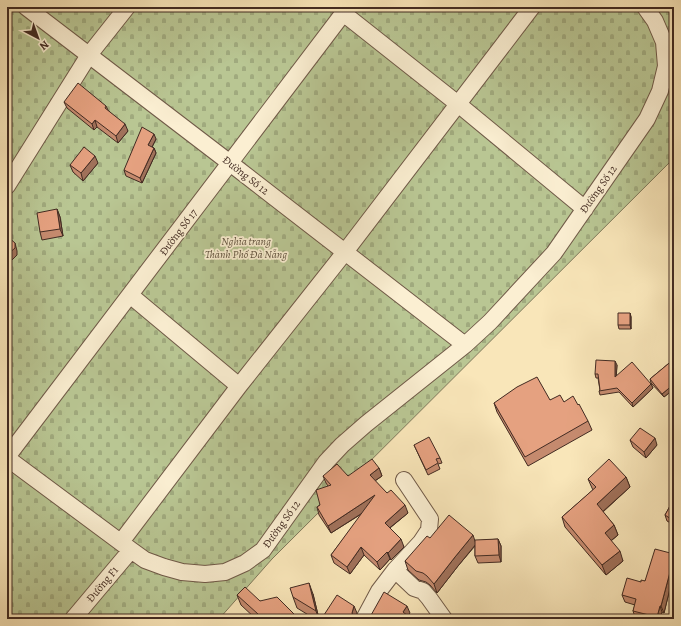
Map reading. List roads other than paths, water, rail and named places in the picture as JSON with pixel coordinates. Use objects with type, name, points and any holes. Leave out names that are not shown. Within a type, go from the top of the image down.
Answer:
[{"type":"street","name":"Đường Số 12","points":[[26,7],[465,345]]},
{"type":"street","points":[[7,186],[89,55],[127,7]]},
{"type":"street","name":"Đường F1","points":[[73,619],[239,386],[345,252],[532,7]]},
{"type":"street","name":"Đường Số 12","points":[[7,458],[145,560],[182,572],[205,574],[225,572],[245,563],[263,550],[326,462],[342,445],[465,345],[490,322],[554,253],[647,119],[660,91],[666,66],[664,42],[646,7]]},
{"type":"street","points":[[346,10],[585,209]]},
{"type":"street","name":"Đường Số 17","points":[[7,458],[346,10]]},
{"type":"street","points":[[130,295],[239,386]]},
{"type":"street","points":[[364,619],[379,591],[395,570],[422,542],[429,530],[430,519],[404,480]]},
{"type":"street","points":[[395,570],[414,588],[423,591],[444,619]]},
{"type":"park label","name":"Nghĩa trang Thành Phố Đà Nẵng","points":[[246,247]]}]
